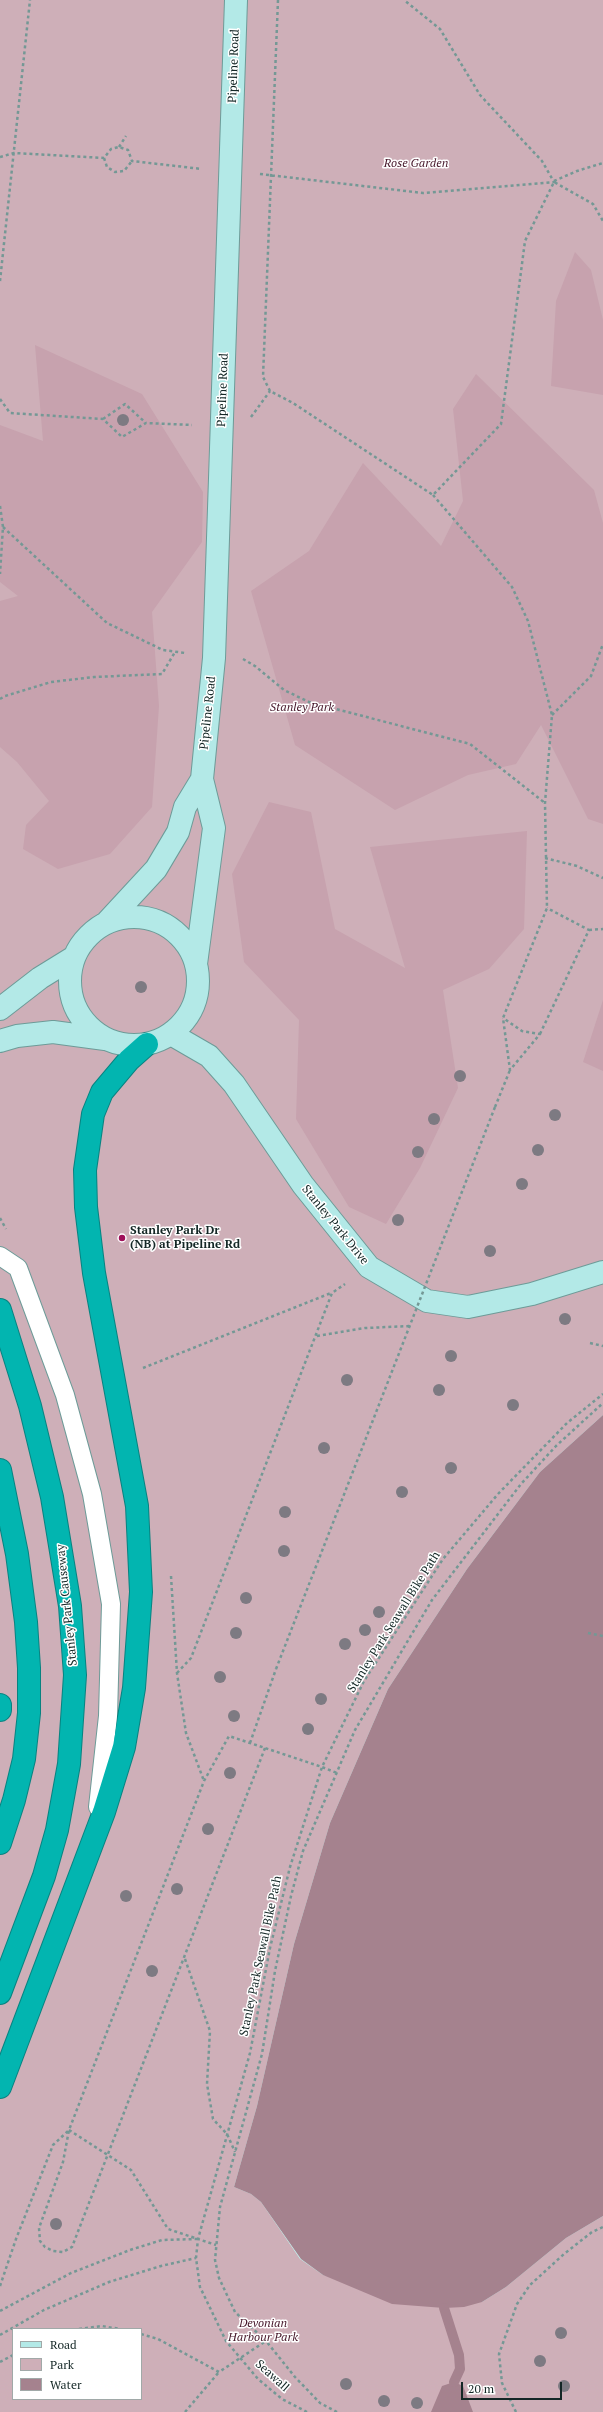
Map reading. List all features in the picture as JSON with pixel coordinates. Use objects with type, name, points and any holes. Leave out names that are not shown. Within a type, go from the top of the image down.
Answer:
[{"type":"highway","points":[[0,2087],[104,1812],[124,1747],[134,1688],[141,1592],[137,1506],[94,1273],[86,1207],[85,1170],[94,1114],[102,1092],[118,1071],[147,1044]]},
{"type":"highway","name":"Stanley Park Causeway","points":[[0,1310],[30,1406],[52,1497],[69,1599],[75,1675],[69,1764],[57,1830],[41,1883],[0,1993]]},
{"type":"highway","points":[[0,1470],[17,1554],[26,1622],[29,1668],[28,1713],[24,1759],[14,1800],[0,1843]]},
{"type":"highway","points":[[0,1705],[0,1710]]},
{"type":"street","name":"Pipeline Road","points":[[196,964],[214,828],[202,779],[214,658],[236,0]]},
{"type":"street","name":"Pipeline Road","points":[[107,922],[156,869],[178,832],[185,807],[202,779]]},
{"type":"street","points":[[0,1042],[23,1035],[53,1032],[106,1039],[119,1043],[147,1044],[171,1034],[189,1015],[194,1003],[198,977],[196,964],[184,940],[168,926],[148,918],[127,917],[107,922],[87,936],[74,957],[70,972],[72,999],[85,1022],[95,1032],[106,1039]]},
{"type":"street","points":[[0,1009],[40,978],[74,957]]},
{"type":"street","name":"Stanley Park Drive","points":[[171,1034],[209,1056],[234,1084],[303,1185],[369,1267],[427,1301],[468,1307],[532,1294],[603,1272]]},
{"type":"lane","points":[[0,1256],[18,1268],[65,1395],[92,1494],[111,1604],[106,1737],[97,1812],[86,1862]]},
{"type":"path","points":[[0,281],[30,0]]},
{"type":"path","points":[[278,0],[263,377],[270,391],[293,403],[433,495],[512,587],[528,620],[552,715],[545,803],[547,908],[503,1018],[510,1070]]},
{"type":"path","points":[[404,0],[440,29],[480,95],[542,161],[554,182],[593,204],[603,221]]},
{"type":"path","points":[[104,158],[111,149],[119,146],[126,136]]},
{"type":"path","points":[[119,146],[128,150],[132,161]]},
{"type":"path","points":[[0,157],[14,153],[104,158]]},
{"type":"path","points":[[104,158],[108,167],[115,172],[124,171],[132,161]]},
{"type":"path","points":[[132,161],[208,170]]},
{"type":"path","points":[[263,175],[423,193],[554,182],[577,171],[603,163]]},
{"type":"path","points":[[433,495],[501,424],[524,241],[554,182]]},
{"type":"path","points":[[256,412],[270,391]]},
{"type":"path","points":[[0,399],[10,413],[103,419],[125,404],[146,423]]},
{"type":"path","points":[[103,419],[122,437],[146,423],[192,425]]},
{"type":"path","points":[[0,506],[3,527],[0,574]]},
{"type":"path","points":[[3,527],[107,623],[163,650],[186,653]]},
{"type":"path","points":[[552,715],[591,676],[603,644]]},
{"type":"path","points":[[0,699],[5,696],[51,682],[94,677],[162,674],[175,652]]},
{"type":"path","points":[[242,658],[255,666],[284,690],[309,702],[470,744],[545,803]]},
{"type":"path","points":[[545,858],[577,866],[603,878]]},
{"type":"path","points":[[547,908],[589,930],[603,929]]},
{"type":"path","points":[[250,1743],[276,1669],[510,1070],[540,1034],[589,930]]},
{"type":"path","points":[[503,1018],[522,1031],[540,1034]]},
{"type":"path","points":[[142,1368],[332,1293],[369,1267]]},
{"type":"path","points":[[177,1673],[191,1658],[332,1293]]},
{"type":"path","points":[[590,1343],[603,1346]]},
{"type":"path","name":"Stanley Park Seawall Bike Path","points":[[196,2258],[198,2239],[250,2053],[270,1948],[290,1866],[322,1767],[364,1681],[443,1559],[498,1494],[567,1423],[603,1394]]},
{"type":"path","points":[[337,2412],[320,2403],[295,2377],[266,2340],[235,2312],[219,2278],[215,2260],[220,2207],[262,2054],[275,1972],[290,1896],[303,1851],[356,1730],[432,1600],[521,1484],[556,1446],[603,1403]]},
{"type":"path","points":[[171,1573],[177,1673],[186,1733],[204,1781]]},
{"type":"path","points":[[588,1634],[603,1636]]},
{"type":"path","points":[[265,1748],[72,2247],[63,2252],[53,2251],[45,2247],[40,2241],[39,2228],[63,2162],[69,2130],[204,1781],[229,1736],[250,1743],[265,1748],[322,1767],[337,1773]]},
{"type":"path","points":[[185,1958],[210,2031],[207,2084],[213,2119],[227,2134],[236,2153]]},
{"type":"path","points":[[69,2130],[131,2170],[168,2229],[216,2245]]},
{"type":"path","points":[[0,2286],[16,2239],[53,2145],[69,2130]]},
{"type":"path","points":[[516,2412],[502,2383],[499,2354],[517,2304],[530,2285],[564,2254],[592,2232],[603,2227]]},
{"type":"path","points":[[0,2311],[71,2273],[130,2250],[162,2240],[198,2239]]},
{"type":"path","points":[[12,2328],[44,2310],[109,2282],[161,2266],[196,2258]]},
{"type":"path","name":"Seawall","points":[[196,2258],[200,2287],[226,2341],[258,2379],[282,2399],[307,2412]]},
{"type":"path","points":[[87,2328],[102,2326],[114,2328]]},
{"type":"path","points":[[0,2335],[12,2328]]},
{"type":"path","points":[[142,2334],[158,2339],[219,2372]]},
{"type":"path","points":[[185,2412],[219,2372],[266,2340]]},
{"type":"path","points":[[0,2362],[12,2356]]},
{"type":"green space","name":"Stanley Park","points":[[0,0],[603,0],[603,1415],[540,1472],[467,1569],[388,1689],[330,1823],[294,1944],[257,2106],[234,2187],[251,2194],[261,2202],[300,2259],[323,2275],[482,2302],[506,2287],[566,2238],[603,2216],[603,2412],[0,2412]]},
{"type":"green space","points":[[575,252],[591,270],[603,320],[603,395],[551,386],[556,301]]},
{"type":"green space","points":[[35,345],[142,394],[203,492],[202,542],[152,612],[159,706],[152,807],[110,854],[58,869],[23,849],[26,825],[49,801],[17,762],[0,747],[0,601],[18,596],[0,582],[0,425],[43,441]]},
{"type":"green space","points":[[476,374],[594,490],[603,523],[603,824],[588,819],[541,725],[516,764],[468,775],[395,810],[295,745],[251,591],[309,551],[363,463],[441,546],[463,501],[453,409]]},
{"type":"green space","points":[[269,802],[311,812],[335,929],[405,968],[370,847],[527,831],[524,929],[489,969],[443,990],[458,1088],[420,1168],[386,1224],[349,1207],[296,1119],[299,1020],[244,962],[232,874]]},
{"type":"green space","points":[[603,1000],[603,1071],[583,1062]]},
{"type":"water","points":[[603,1415],[603,2216],[566,2238],[506,2287],[482,2302],[464,2307],[444,2308],[392,2304],[323,2275],[301,2259],[261,2202],[251,2194],[234,2187],[257,2106],[294,1944],[330,1823],[388,1689],[467,1569],[540,1472]]},
{"type":"water","points":[[454,2382],[463,2386],[473,2412],[431,2412],[442,2386]]},
{"type":"waterway","points":[[444,2308],[459,2355],[460,2369],[454,2382]]},
{"type":"place","name":"Stanley Park Dr (NB) at Pipeline Rd","points":[[122,1238]]},
{"type":"park label","name":"Rose Garden","points":[[416,164]]},
{"type":"park label","name":"Devonian Harbour Park","points":[[263,2331]]}]
